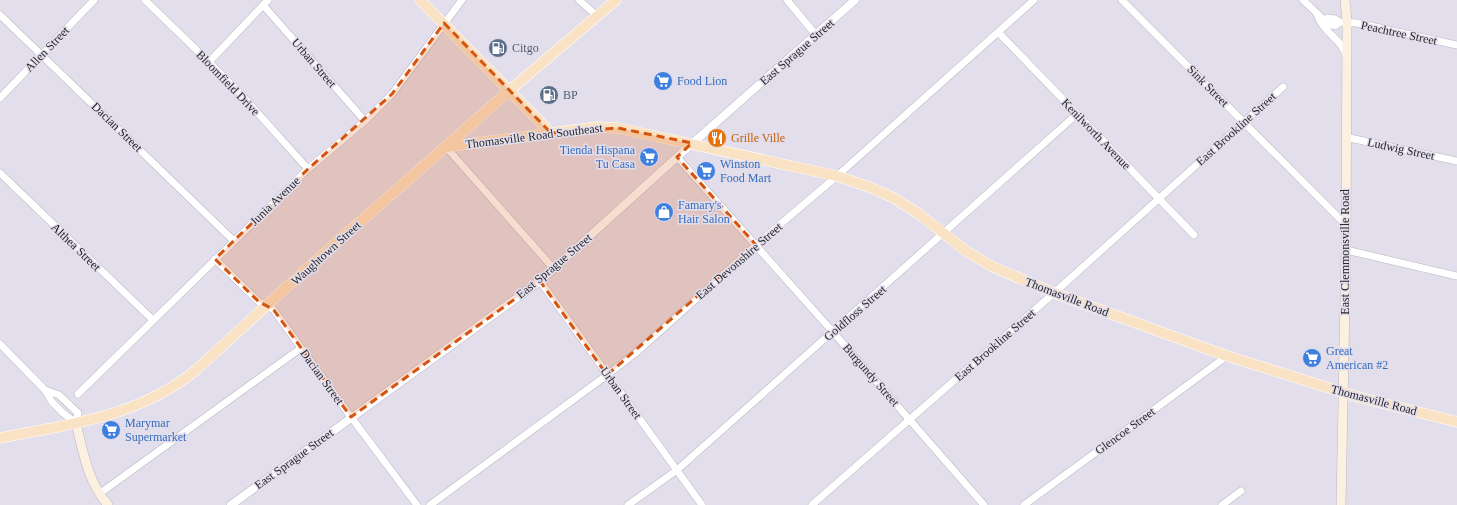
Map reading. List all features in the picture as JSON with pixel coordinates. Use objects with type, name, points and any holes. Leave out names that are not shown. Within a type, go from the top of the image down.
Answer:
[{"type":"main road","points":[[420,0],[551,133]]},
{"type":"main road","name":"Waughtown Street","points":[[0,438],[76,423],[131,408],[169,390],[196,370],[446,146],[616,0]]},
{"type":"main road","name":"East Clemmonsville Road","points":[[1341,505],[1346,250],[1345,0]]},
{"type":"main road","name":"Thomasville Road Southeast","points":[[446,146],[596,127],[618,128],[692,143]]},
{"type":"main road","name":"Thomasville Road","points":[[692,143],[837,176],[894,198],[919,214],[966,252],[993,267],[1054,293],[1227,356],[1344,393],[1457,422]]},
{"type":"main road","points":[[76,423],[88,469],[99,494],[108,505]]},
{"type":"street","name":"Allen Street","points":[[0,98],[94,0]]},
{"type":"street","name":"Bloomfield Drive","points":[[145,0],[209,62],[308,169]]},
{"type":"street","name":"Junia Avenue","points":[[78,394],[308,169],[365,120],[392,94],[462,0]]},
{"type":"street","points":[[579,0],[597,16]]},
{"type":"street","points":[[788,0],[816,35]]},
{"type":"street","name":"East Sprague Street","points":[[230,505],[540,281],[692,143],[855,0]]},
{"type":"street","name":"East Devonshire Street","points":[[430,505],[638,351],[1034,0]]},
{"type":"street","name":"Sink Street","points":[[1122,0],[1345,224]]},
{"type":"street","name":"Peachtree Street","points":[[1303,0],[1328,24],[1336,26],[1344,22],[1457,45]]},
{"type":"street","points":[[209,62],[266,2]]},
{"type":"street","name":"Urban Street","points":[[266,2],[365,120]]},
{"type":"street","points":[[1317,14],[1324,28],[1343,47],[1346,55]]},
{"type":"street","name":"Dacian Street","points":[[0,15],[234,241]]},
{"type":"street","name":"Kenilworth Avenue","points":[[998,32],[1194,235]]},
{"type":"street","name":"East Brookline Street","points":[[812,505],[1054,293],[1283,87]]},
{"type":"street","name":"Goldfloss Street","points":[[628,505],[677,470],[944,234],[1077,114]]},
{"type":"street","name":"Ludwig Street","points":[[1345,137],[1457,161]]},
{"type":"street","points":[[446,146],[554,269]]},
{"type":"street","name":"Burgundy Street","points":[[677,157],[833,332],[984,505]]},
{"type":"street","name":"Althea Street","points":[[0,173],[153,320]]},
{"type":"street","points":[[1346,250],[1457,276]]},
{"type":"street","name":"Dacian Street","points":[[215,259],[259,302],[273,310],[417,505]]},
{"type":"street","name":"Urban Street","points":[[540,281],[702,505]]},
{"type":"street","points":[[0,344],[45,390],[52,402],[76,423]]},
{"type":"street","points":[[99,494],[301,348]]},
{"type":"street","name":"Glencoe Street","points":[[1024,505],[1227,356]]},
{"type":"street","points":[[1222,505],[1241,491]]},
{"type":"highlighted area","points":[[444,23],[551,133],[618,128],[692,143],[677,157],[756,245],[607,375],[540,281],[351,417],[273,309],[259,302],[215,259],[308,169],[392,94]]},
{"type":"place","name":"Citgo","points":[[498,48]]},
{"type":"place","name":"Food Lion","points":[[663,81]]},
{"type":"place","name":"BP","points":[[549,95]]},
{"type":"place","name":"Grille Ville","points":[[717,138]]},
{"type":"place","name":"Tienda Hispana Tu Casa","points":[[649,157]]},
{"type":"place","name":"Winston Food Mart","points":[[706,171]]},
{"type":"place","name":"Famary's Hair Salon","points":[[664,212]]},
{"type":"place","name":"Great American #2","points":[[1312,358]]},
{"type":"place","name":"Marymar Supermarket","points":[[111,430]]}]
